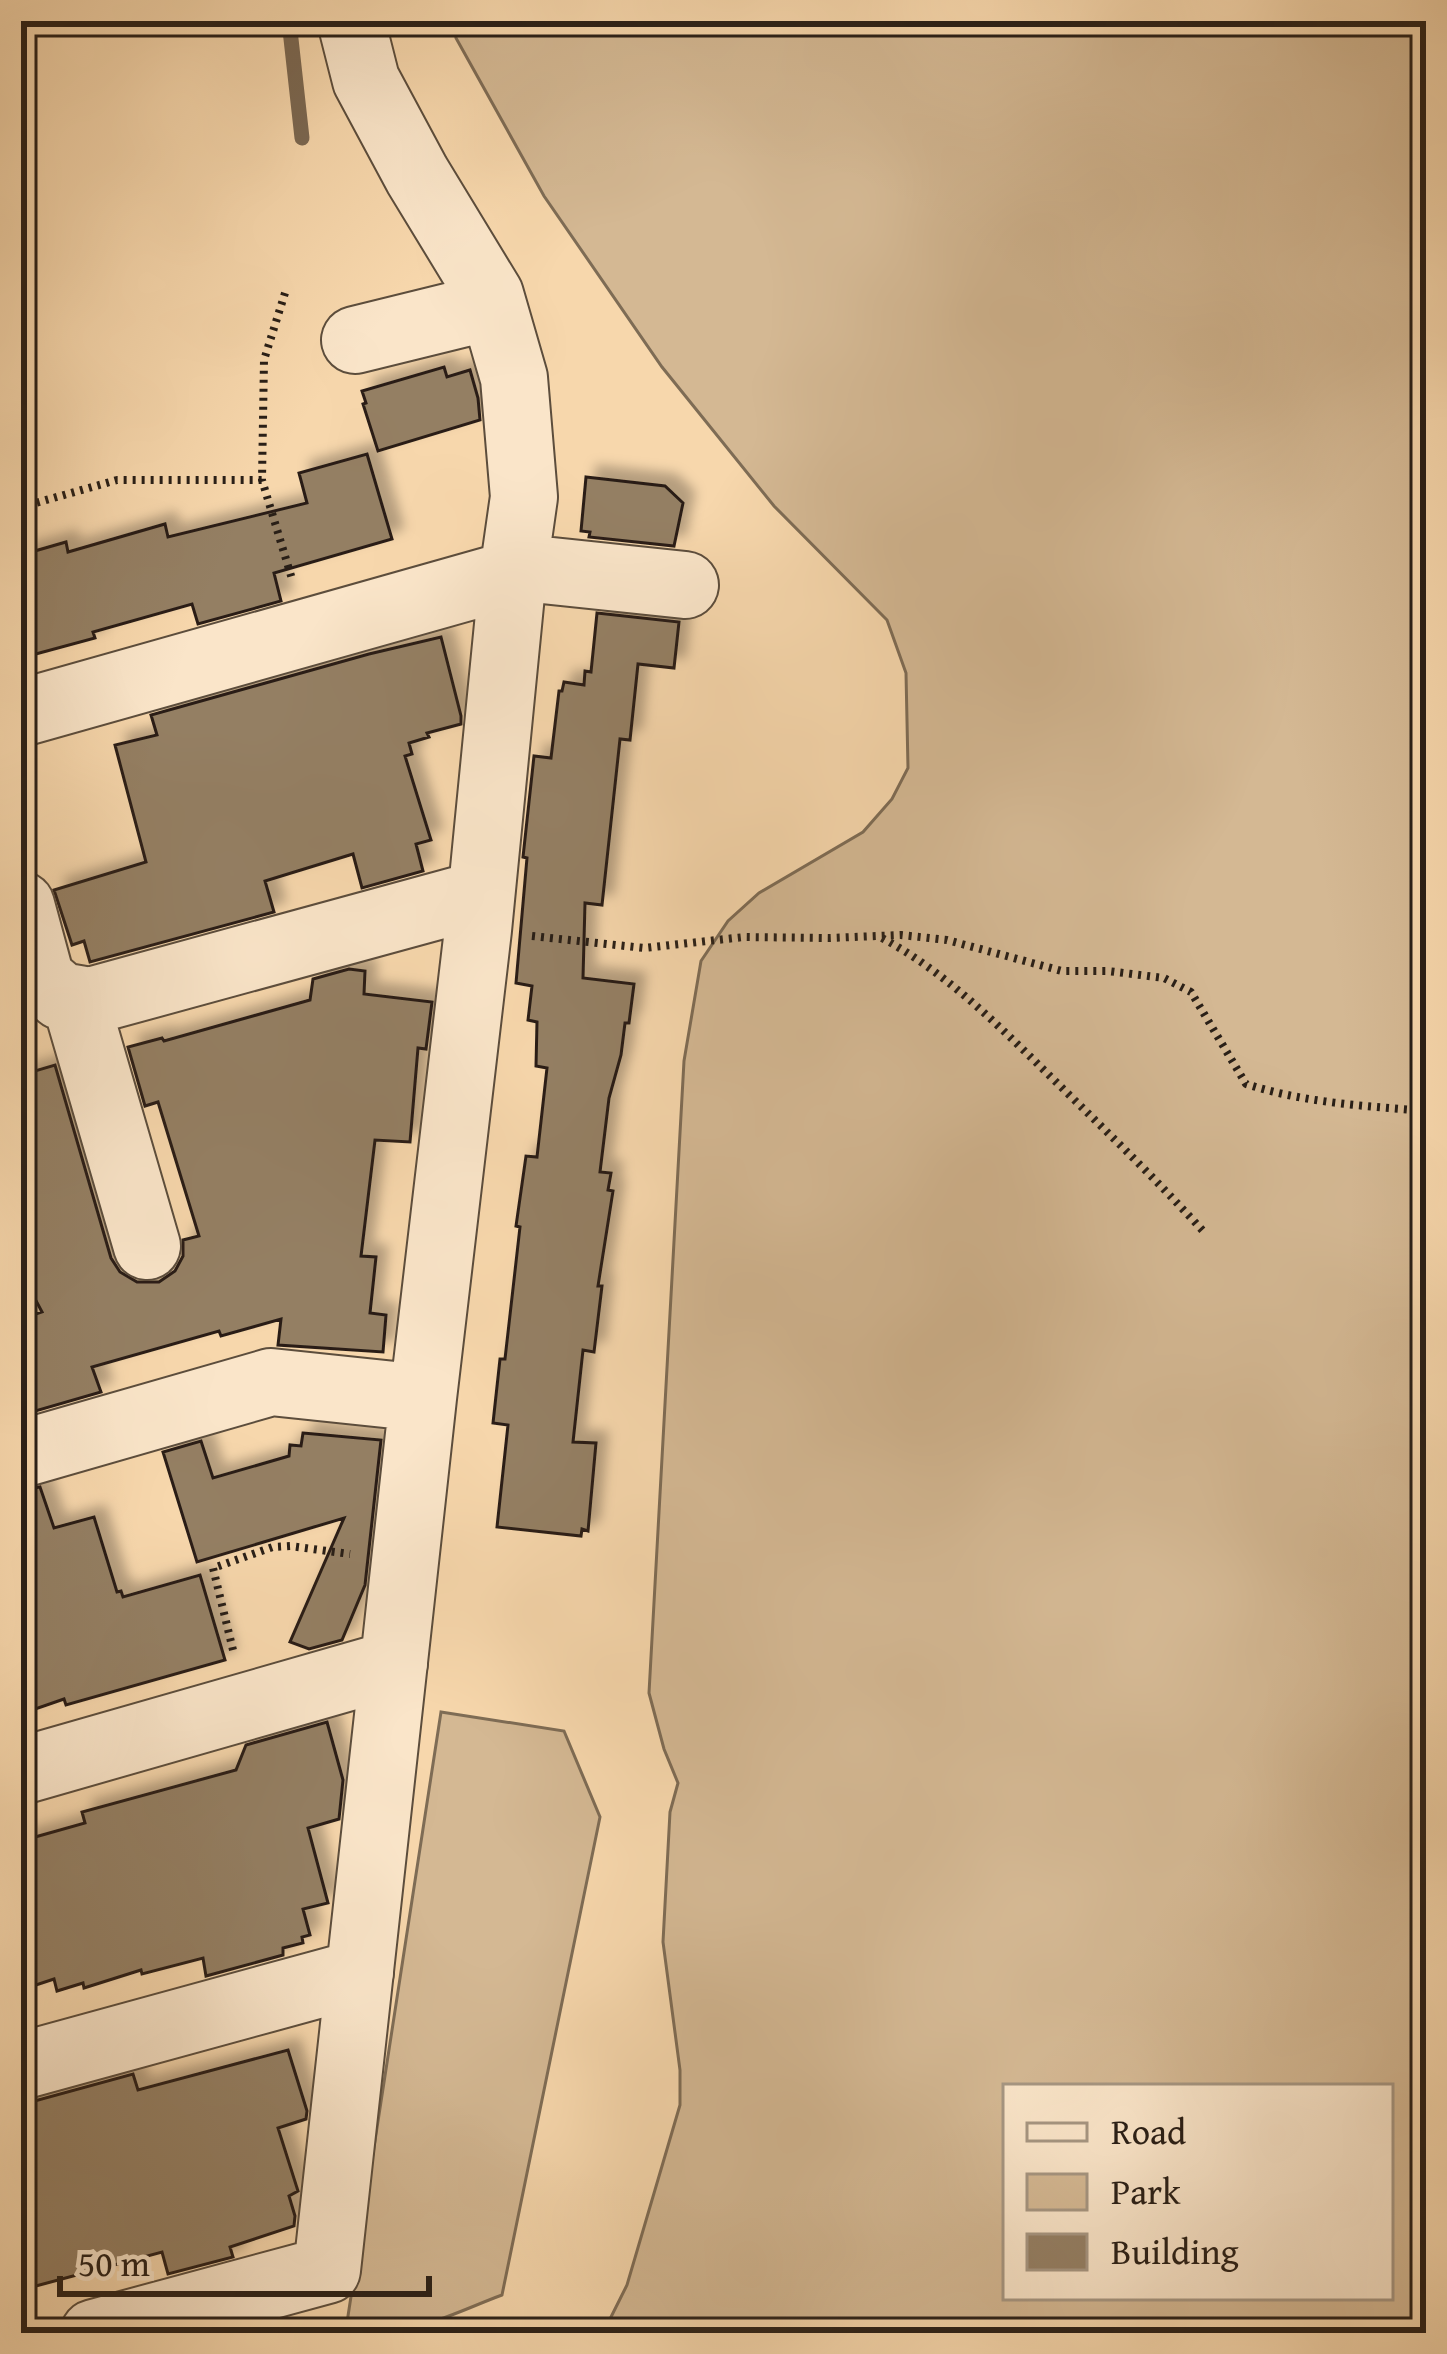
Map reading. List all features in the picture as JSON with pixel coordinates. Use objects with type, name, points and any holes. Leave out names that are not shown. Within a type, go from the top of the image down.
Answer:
[{"type":"street","points":[[94,2333],[327,2270],[479,912],[524,497],[514,378],[490,295],[366,80],[351,21]]},
{"type":"street","points":[[356,340],[493,306]]},
{"type":"street","points":[[21,713],[513,570],[685,585]]},
{"type":"street","points":[[21,905],[40,979],[61,996],[90,1001],[479,912]]},
{"type":"street","points":[[75,999],[147,1246]]},
{"type":"street","points":[[21,1454],[271,1382],[423,1398]]},
{"type":"street","points":[[21,1771],[394,1664]]},
{"type":"street","points":[[21,2066],[360,1973]]},
{"type":"path","points":[[285,292],[264,361],[262,480],[308,632]]},
{"type":"path","points":[[21,511],[117,480],[262,480]]},
{"type":"path","points":[[479,912],[644,948],[744,937],[878,936],[947,940],[1062,971],[1164,978],[1191,992],[1246,1084],[1281,1096],[1426,1111]]},
{"type":"path","points":[[878,936],[928,965],[1006,1033],[1203,1231]]},
{"type":"path","points":[[247,1707],[213,1568],[273,1547],[290,1546],[405,1562]]},
{"type":"green space","points":[[454,21],[1426,21],[1426,2333],[599,2333],[627,2285],[680,2105],[680,2070],[663,1942],[670,1812],[678,1783],[649,1693],[684,1061],[701,961],[728,921],[759,893],[863,832],[892,799],[908,768],[906,673],[887,620],[774,506],[662,367],[544,196],[456,38]]},
{"type":"green space","points":[[441,1712],[564,1731],[600,1817],[502,2295],[406,2330],[366,2333],[346,2329]]},
{"type":"building","points":[[444,367],[447,377],[470,370],[480,420],[378,451],[362,391]]},
{"type":"building","points":[[367,454],[392,539],[274,573],[281,601],[198,624],[192,604],[21,658],[21,555],[66,542],[68,552],[165,524],[168,537],[307,503],[299,473]]},
{"type":"building","points":[[586,477],[665,486],[683,503],[674,546],[589,537],[590,532],[581,531]]},
{"type":"building","points":[[597,613],[679,622],[674,668],[638,664],[630,740],[620,739],[602,905],[585,903],[583,978],[634,984],[609,1098],[600,1172],[611,1173],[608,1190],[613,1191],[598,1286],[602,1286],[594,1352],[583,1350],[573,1442],[596,1443],[588,1531],[582,1529],[581,1536],[497,1527],[508,1425],[493,1423],[500,1359],[505,1359],[526,1156],[537,1157],[547,1068],[536,1066],[537,1022],[528,1020],[532,986],[516,983],[534,756],[551,758],[564,682],[584,685],[585,671],[591,672]]},
{"type":"building","points":[[441,637],[461,724],[409,743],[412,754],[405,756],[431,840],[416,844],[423,871],[362,888],[353,854],[265,881],[274,912],[90,962],[84,941],[72,945],[54,890],[146,862],[115,745],[157,735],[151,715]]},
{"type":"building","points":[[349,969],[365,971],[364,994],[432,1002],[426,1049],[418,1048],[410,1142],[375,1140],[361,1256],[376,1257],[370,1313],[386,1315],[383,1352],[278,1345],[281,1319],[221,1336],[219,1331],[92,1367],[101,1392],[32,1412],[21,1378],[21,1319],[42,1312],[21,1266],[21,1075],[55,1065],[111,1258],[120,1272],[137,1282],[159,1282],[175,1271],[183,1256],[183,1240],[199,1236],[158,1102],[145,1106],[128,1047],[310,1000],[313,979]]},
{"type":"building","points":[[303,1433],[381,1440],[365,1585],[342,1640],[309,1649],[290,1642],[344,1518],[197,1562],[163,1452],[201,1441],[213,1478],[289,1456],[290,1445],[301,1446]]},
{"type":"building","points":[[40,1487],[54,1528],[94,1517],[117,1592],[123,1597],[200,1575],[225,1660],[21,1714],[21,1490]]},
{"type":"building","points":[[327,1722],[343,1780],[339,1819],[308,1828],[328,1903],[303,1909],[310,1935],[302,1937],[303,1943],[283,1948],[283,1955],[206,1976],[203,1958],[84,1988],[83,1983],[57,1991],[54,1979],[21,1990],[21,1841],[85,1823],[82,1812],[236,1770],[246,1745]]},
{"type":"building","points":[[288,2050],[307,2111],[306,2119],[278,2128],[298,2191],[289,2196],[294,2226],[230,2247],[233,2257],[168,2274],[162,2252],[21,2290],[21,2102],[133,2074],[138,2090]]},
{"type":"waterway","points":[[289,21],[302,138]]}]
